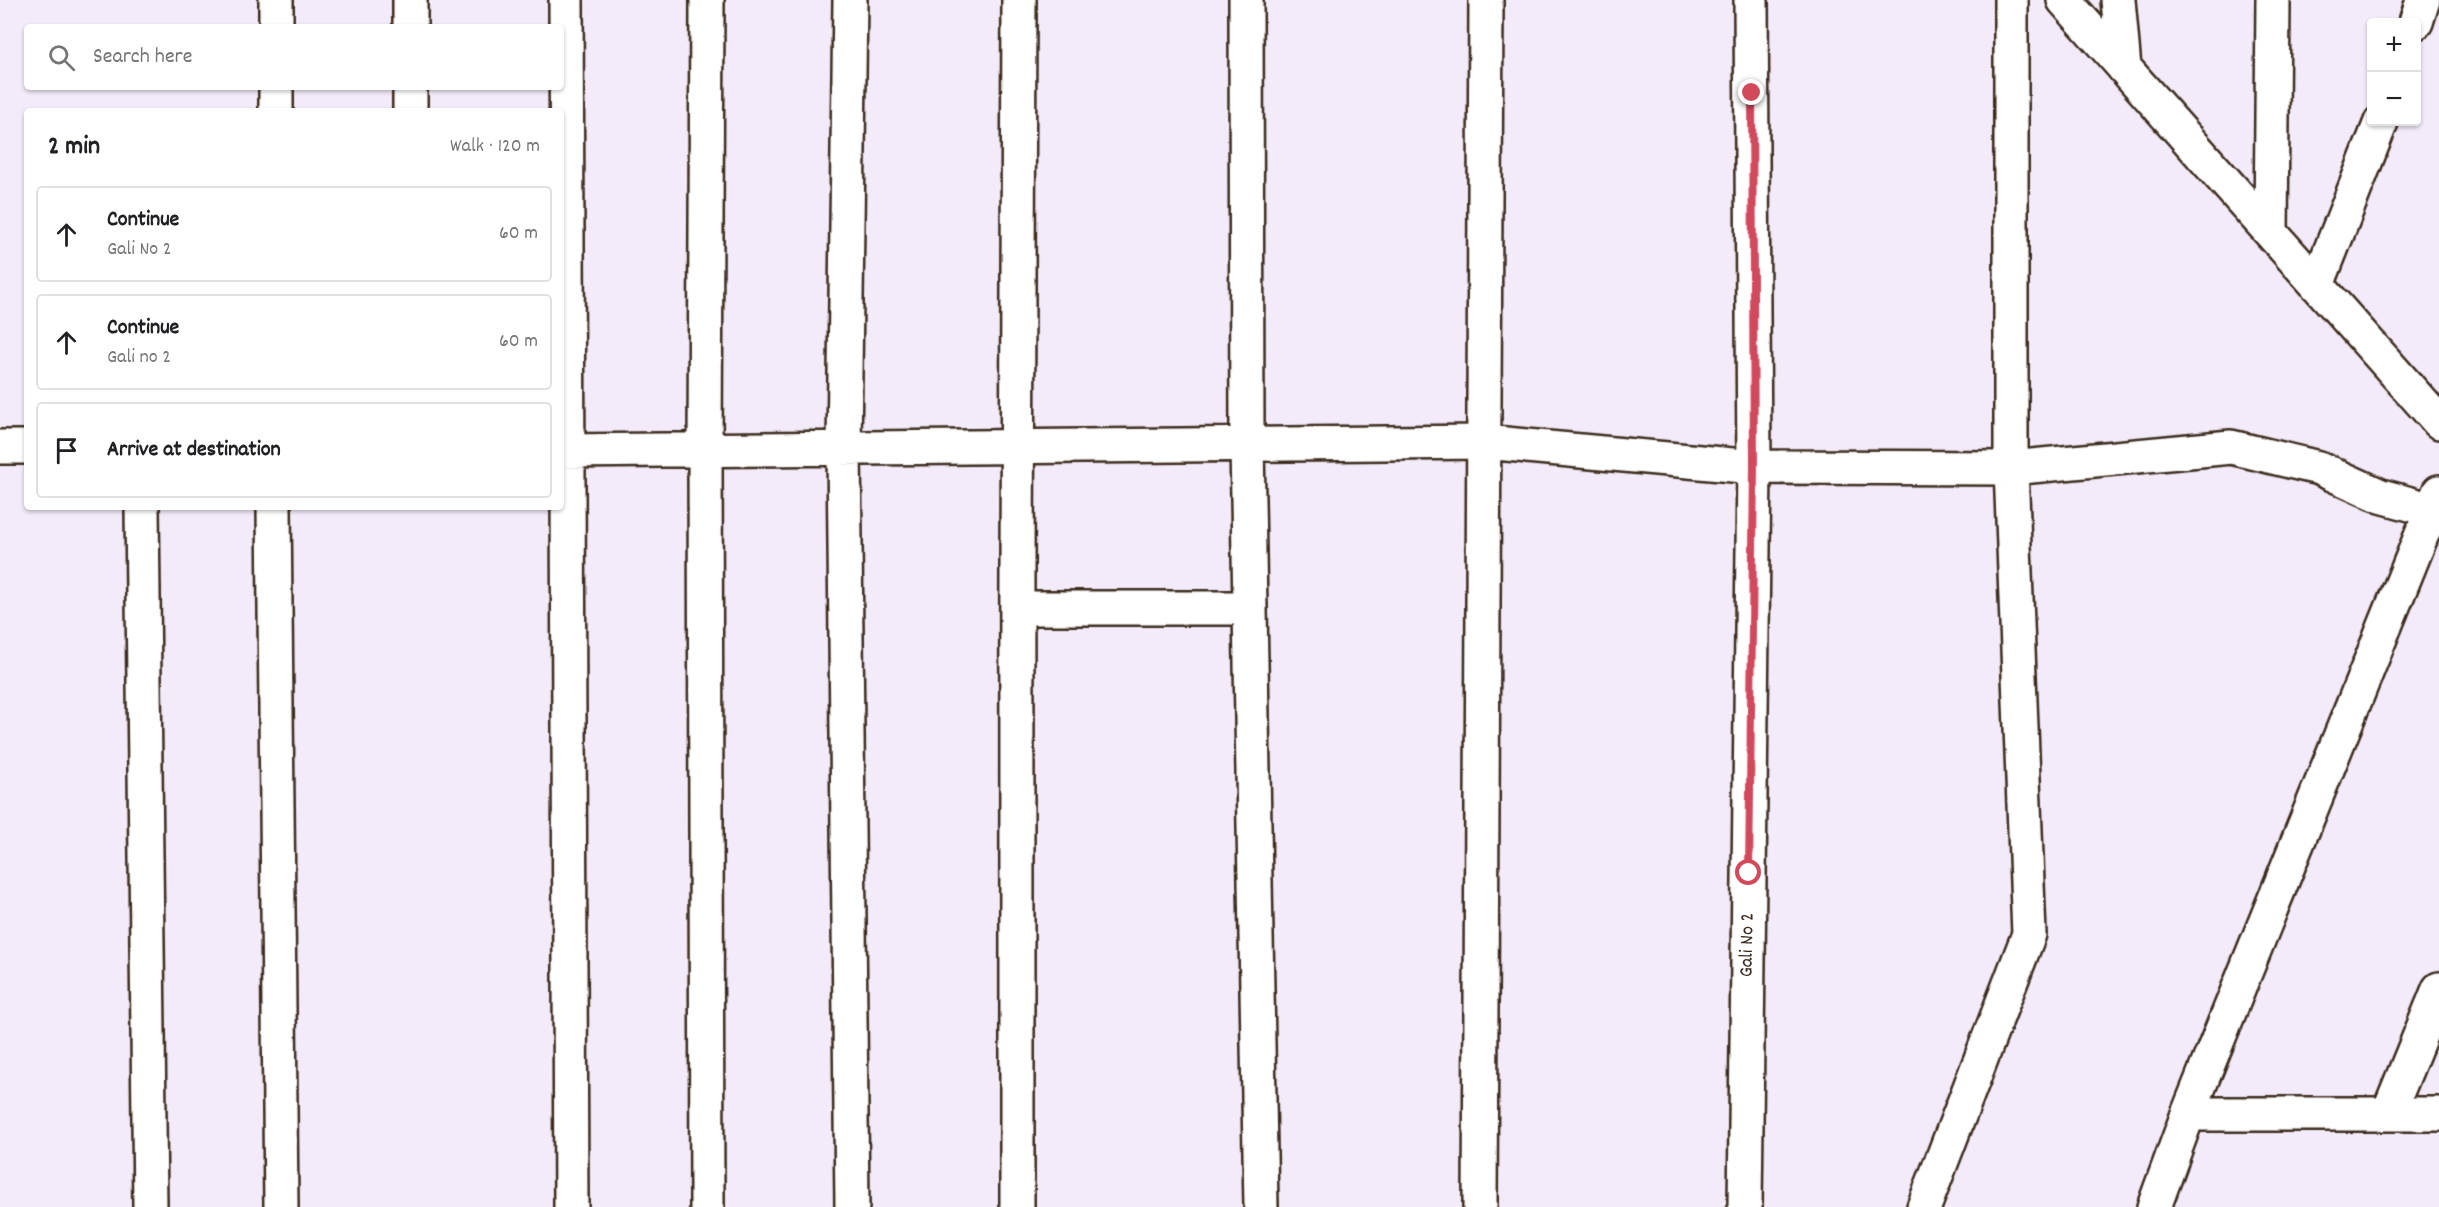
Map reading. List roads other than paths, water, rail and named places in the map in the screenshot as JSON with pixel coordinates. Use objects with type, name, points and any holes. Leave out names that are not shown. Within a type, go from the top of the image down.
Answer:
[{"type":"street","points":[[276,0],[276,24]]},
{"type":"street","points":[[410,0],[410,24]]},
{"type":"street","points":[[566,0],[564,451],[571,1207]]},
{"type":"street","points":[[707,0],[705,449],[707,1207]]},
{"type":"street","points":[[850,0],[844,448],[852,1207]]},
{"type":"street","points":[[1017,1207],[1015,448],[1019,0]]},
{"type":"street","points":[[1246,0],[1247,445],[1261,1207]]},
{"type":"street","points":[[1480,1207],[1486,0]]},
{"type":"street","points":[[1751,0],[1754,467]]},
{"type":"street","points":[[1924,1207],[2029,933],[2011,468],[2011,0]]},
{"type":"street","points":[[2064,0],[2439,422]]},
{"type":"street","points":[[2118,0],[2124,68]]},
{"type":"street","points":[[2271,233],[2273,0]]},
{"type":"street","points":[[2417,18],[2423,0]]},
{"type":"street","points":[[276,90],[276,108]]},
{"type":"street","points":[[410,90],[410,108]]},
{"type":"street","points":[[2317,285],[2379,126]]},
{"type":"street","points":[[564,451],[1484,442],[1754,467],[2011,468],[2232,447],[2319,468],[2381,496],[2435,501],[2188,1114],[2154,1207]]},
{"type":"street","points":[[0,447],[24,447]]},
{"type":"street","name":"Gali No 2","points":[[1745,1207],[1754,467]]},
{"type":"street","points":[[142,510],[150,1207]]},
{"type":"street","points":[[274,510],[281,1207]]},
{"type":"street","points":[[1017,608],[1250,608]]},
{"type":"street","points":[[2388,1114],[2439,989]]},
{"type":"street","points":[[2188,1114],[2439,1114]]}]
